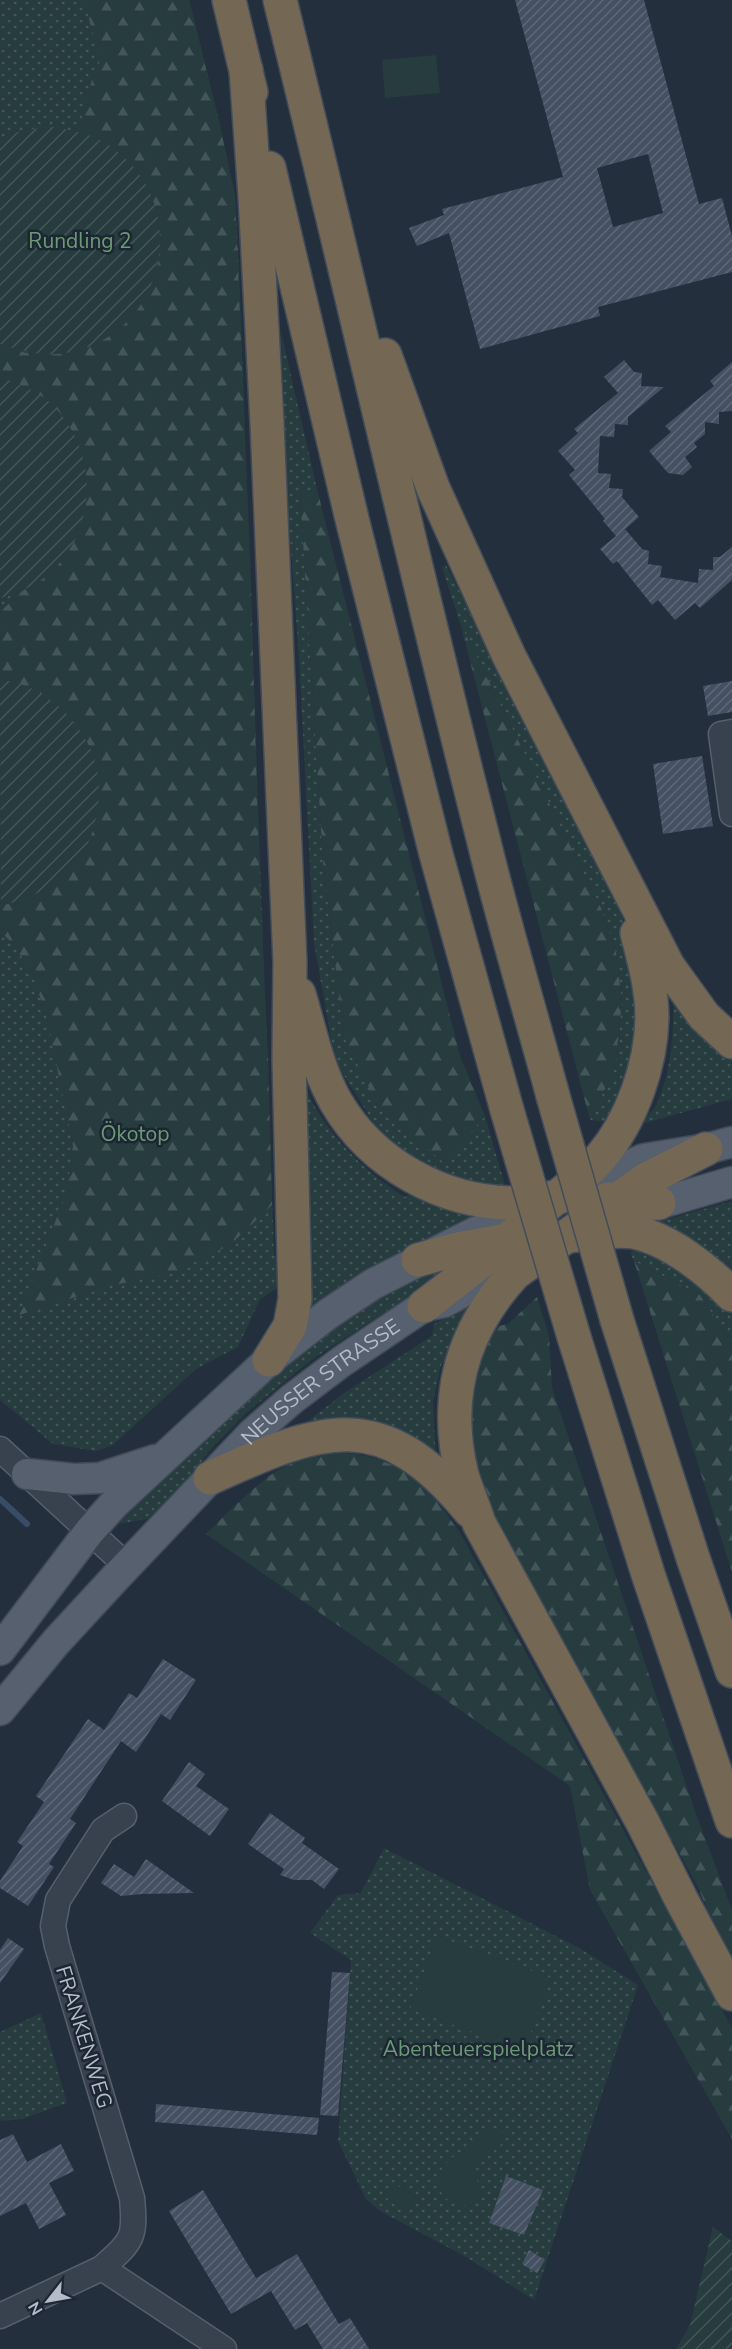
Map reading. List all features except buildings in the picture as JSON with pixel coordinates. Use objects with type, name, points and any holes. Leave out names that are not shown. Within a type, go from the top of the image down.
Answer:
[{"type":"highway","points":[[229,0],[352,519],[436,854],[507,1110],[574,1337],[648,1574],[732,1821]]},
{"type":"highway","points":[[280,0],[483,842],[618,1320],[693,1558],[732,1671]]},
{"type":"highway","points":[[246,70],[267,423],[290,963],[289,1059],[295,1299],[290,1326],[269,1360]]},
{"type":"highway","points":[[321,165],[401,404],[433,488],[509,657],[668,966],[685,993],[704,1016],[732,1042]]},
{"type":"highway","points":[[424,1306],[508,1240],[588,1171],[603,1155],[619,1131],[635,1096],[648,1054],[652,1017],[646,972],[621,878]]},
{"type":"highway","points":[[290,963],[316,1055],[337,1102],[353,1126],[380,1154],[410,1175],[443,1191],[469,1199],[515,1204],[556,1197],[659,1203]]},
{"type":"highway","points":[[719,1145],[645,1180],[515,1273],[502,1286],[476,1324],[463,1355],[454,1399],[455,1437],[463,1476],[479,1523],[643,1822],[732,1994]]},
{"type":"highway","points":[[418,1260],[458,1249],[508,1240],[634,1232],[677,1250],[713,1275],[732,1295]]},
{"type":"highway","points":[[210,1478],[266,1453],[309,1438],[336,1434],[367,1436],[396,1446],[424,1464],[452,1490],[479,1523]]},
{"type":"main road","points":[[0,1650],[89,1532],[161,1458],[269,1360],[328,1314],[372,1284],[418,1260],[556,1197],[644,1159],[719,1145]]},
{"type":"main road","name":"NEUSSER STRASSE","points":[[0,1710],[56,1642],[252,1434],[292,1399],[341,1362],[424,1306],[444,1302],[567,1236],[659,1203],[732,1182]]},
{"type":"main road","points":[[27,1474],[74,1479],[100,1478],[161,1458]]},
{"type":"street","points":[[732,732],[721,734],[732,814]]},
{"type":"street","points":[[0,1449],[127,1566]]},
{"type":"street","name":"FRANKENWEG","points":[[0,2316],[102,2268],[129,2244],[135,2225],[132,2198],[53,1926],[58,1900],[104,1830],[124,1816]]},
{"type":"street","points":[[102,2268],[224,2349]]},
{"type":"green space","name":"Ökotop","points":[[0,0],[189,0],[235,196],[274,1256],[282,1258],[283,1284],[260,1299],[238,1347],[196,1369],[113,1445],[96,1451],[53,1444],[0,1400]]},
{"type":"green space","name":"Ökotop","points":[[84,0],[189,0],[235,196],[251,581],[272,1205],[230,1245],[172,1273],[110,1286],[19,1315],[66,1194],[73,1146],[48,1023],[33,974],[13,944],[0,931],[0,906],[36,894],[66,874],[84,850],[96,823],[4,680],[0,680],[0,612],[21,592],[49,574],[20,384],[0,378],[0,344],[26,353],[138,309],[154,281],[161,250],[104,143],[79,132],[86,96],[100,61]]},
{"type":"green space","points":[[436,55],[440,93],[385,98],[382,60]]},
{"type":"green space","name":"Rundling 2","points":[[52,127],[79,132],[105,143],[134,168],[152,198],[160,231],[157,265],[145,297],[124,324],[95,344],[58,354],[43,354],[0,344],[0,138],[24,130]]},
{"type":"green space","points":[[281,332],[317,489],[300,493],[323,862],[344,1037],[444,1162],[485,1116],[506,1189],[449,1178],[381,1135],[335,1061],[314,943],[299,658],[288,508]]},
{"type":"green space","points":[[0,378],[41,395],[63,418],[76,439],[84,462],[87,486],[85,510],[78,534],[66,555],[49,574],[38,582],[0,598]]},
{"type":"green space","points":[[317,489],[460,1056],[485,1116],[444,1163],[378,1106],[344,1037],[323,862],[300,493]]},
{"type":"green space","points":[[446,565],[617,897],[637,974],[637,1050],[607,1122],[590,1120],[615,1068],[622,1002],[616,952],[601,908],[460,623],[442,567]]},
{"type":"green space","points":[[460,623],[601,908],[616,952],[622,1002],[615,1068],[590,1120]]},
{"type":"green space","points":[[0,680],[18,683],[35,690],[65,712],[92,752],[98,774],[99,791],[98,808],[89,841],[71,869],[59,880],[38,893],[1,906]]},
{"type":"green space","points":[[674,992],[732,1051],[732,1099],[641,1124],[657,1104],[667,1075]]},
{"type":"green space","points":[[295,1060],[311,1100],[329,1129],[377,1177],[405,1197],[414,1192],[485,1215],[307,1316]]},
{"type":"green space","points":[[732,1201],[732,1273],[717,1258],[688,1238],[644,1226]]},
{"type":"green space","points":[[646,1246],[732,1310],[732,1344],[700,1295],[634,1261],[630,1252]]},
{"type":"green space","points":[[634,1261],[700,1295],[732,1344],[732,1572]]},
{"type":"green space","points":[[446,1268],[439,1277],[314,1358],[246,1413],[209,1451],[180,1491],[147,1519],[112,1525],[247,1391],[390,1286]]},
{"type":"green space","points":[[537,1297],[549,1336],[552,1388],[696,1814],[732,1910],[732,1969],[697,1885],[495,1521],[476,1474],[469,1420],[474,1368],[490,1328],[508,1324]]},
{"type":"green space","points":[[465,1306],[470,1309],[450,1355],[441,1365],[433,1401],[436,1463],[298,1429],[344,1393],[432,1336],[434,1324]]},
{"type":"green space","points":[[312,1450],[356,1454],[397,1467],[426,1489],[459,1531],[732,2028],[732,2139],[590,1890],[570,1786],[206,1534],[263,1481],[303,1458]]},
{"type":"green space","name":"Abenteuerspielplatz","points":[[384,1848],[581,1949],[638,1985],[534,2300],[466,2257],[380,2211],[366,2199],[338,2141],[351,1960],[310,1933],[338,1895],[361,1893]]},
{"type":"green space","points":[[437,1936],[551,1978],[524,2051],[410,2009]]},
{"type":"green space","points":[[41,2013],[67,2103],[22,2119],[0,2121],[0,2032]]},
{"type":"green space","points":[[492,2129],[500,2130],[503,2134],[502,2141],[497,2149],[481,2157],[478,2162],[476,2171],[479,2194],[477,2199],[472,2204],[464,2206],[455,2204],[441,2192],[438,2183],[440,2172],[450,2159]]},
{"type":"green space","points":[[395,2184],[417,2198],[408,2212],[386,2198]]},
{"type":"green space","points":[[713,2227],[732,2241],[732,2349],[676,2349],[690,2325]]},
{"type":"waterway","points":[[0,1499],[27,1524]]}]
